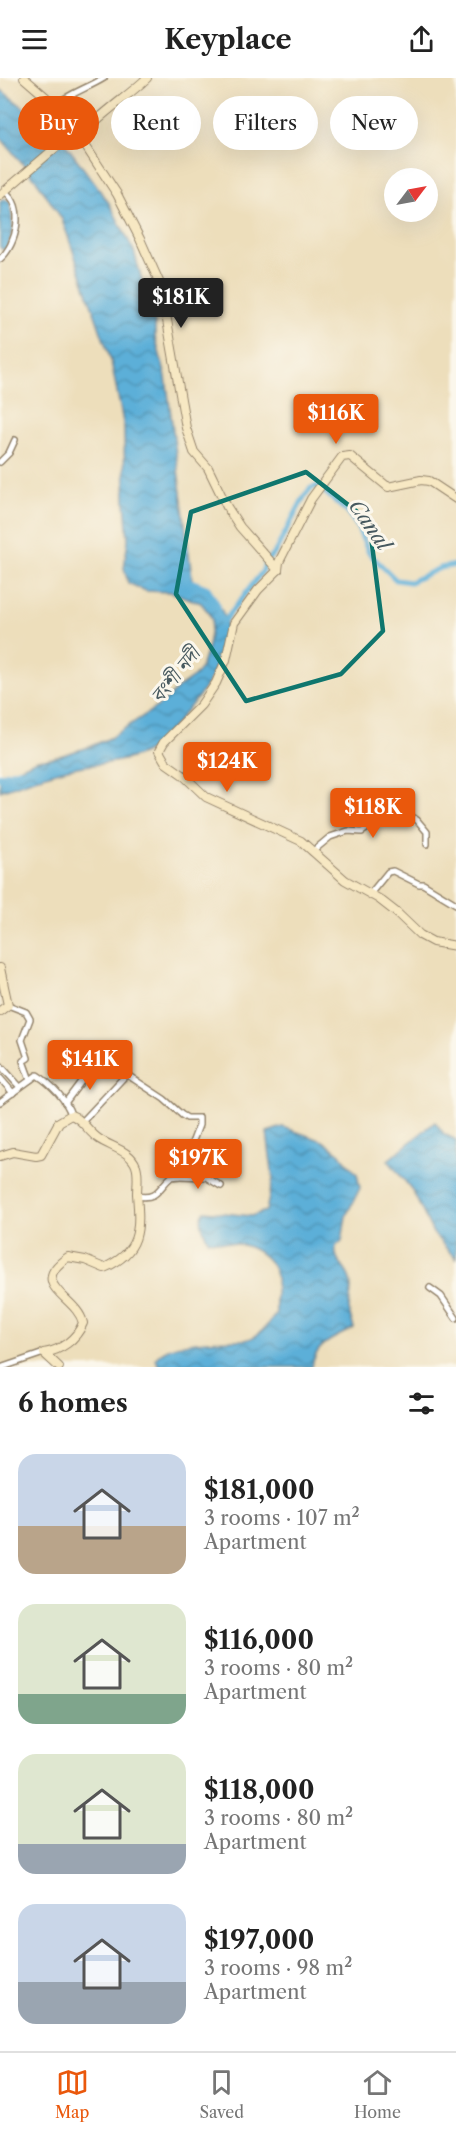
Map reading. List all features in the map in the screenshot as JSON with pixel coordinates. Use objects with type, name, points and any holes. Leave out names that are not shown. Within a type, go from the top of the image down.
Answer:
[{"type":"street","points":[[24,78],[43,96]]},
{"type":"street","points":[[69,96],[104,78]]},
{"type":"street","points":[[99,117],[129,95],[147,78]]},
{"type":"street","points":[[2,193],[56,150]]},
{"type":"street","points":[[87,150],[117,195],[161,286],[186,428],[194,452],[208,468],[227,507],[240,527],[278,570]]},
{"type":"street","points":[[0,259],[11,244],[16,230],[14,204],[9,194],[2,193]]},
{"type":"street","points":[[0,462],[9,453],[15,440]]},
{"type":"street","points":[[456,499],[429,481],[421,480],[388,487],[350,456],[342,457],[311,499],[279,562],[278,570],[258,590],[234,623],[226,660],[216,683],[201,705],[164,742],[159,751],[166,763],[183,775],[206,797],[301,841],[345,880],[370,894],[408,921],[420,935],[433,942],[456,946]]},
{"type":"street","points":[[312,852],[330,837],[348,831],[362,832],[382,818],[404,815],[417,820],[426,832],[427,844]]},
{"type":"street","points":[[370,894],[388,872],[393,871],[423,884],[456,904]]},
{"type":"street","points":[[0,968],[8,1005]]},
{"type":"street","points":[[0,1011],[8,1005]]},
{"type":"street","points":[[8,1005],[26,1012],[30,1019],[22,1040],[28,1058],[23,1062],[30,1080]]},
{"type":"street","points":[[65,1103],[95,1063]]},
{"type":"street","points":[[0,1065],[20,1087]]},
{"type":"street","points":[[0,1102],[39,1076],[65,1103],[71,1115],[82,1122],[92,1135],[131,1158],[136,1166],[139,1217],[137,1235],[127,1254],[116,1263],[105,1268],[86,1260],[68,1257],[57,1264],[52,1272],[52,1282],[59,1294],[77,1311],[83,1323],[64,1347],[3,1367]]},
{"type":"street","points":[[82,1122],[125,1076],[129,1076],[164,1099],[182,1115],[187,1118],[199,1118],[200,1125],[189,1150],[189,1160],[180,1176]]},
{"type":"street","points":[[0,1078],[13,1093]]},
{"type":"street","points":[[0,1156],[13,1152],[41,1155],[59,1122],[71,1115]]},
{"type":"street","points":[[137,1196],[147,1198],[154,1196],[171,1177],[206,1177],[221,1186]]},
{"type":"street","points":[[430,1288],[441,1296],[456,1318]]},
{"type":"street","points":[[44,1353],[59,1367]]},
{"type":"highlighted area","points":[[306,472],[369,521],[383,631],[341,674],[246,701],[176,594],[191,512]]},
{"type":"water","points":[[0,89],[18,103],[18,150],[70,150],[109,203],[134,251],[150,304],[155,324],[155,337],[166,377],[193,585],[207,592],[218,604],[227,627],[220,657],[212,676],[170,732],[155,746],[125,760],[62,770],[0,791],[0,777],[37,760],[53,758],[110,738],[164,702],[195,676],[201,668],[208,646],[212,620],[201,603],[171,592],[146,591],[128,583],[124,568],[128,540],[124,427],[111,361],[62,219],[36,180],[0,137]]},
{"type":"water","points":[[4,199],[10,201],[13,229],[8,247],[3,250],[0,247],[0,202]]},
{"type":"water","points":[[435,1122],[444,1134],[456,1140],[456,1259],[433,1233],[412,1190],[388,1160]]},
{"type":"water","points":[[283,1127],[323,1141],[340,1154],[357,1174],[360,1188],[346,1216],[342,1241],[336,1246],[336,1256],[351,1284],[349,1309],[354,1328],[327,1342],[317,1352],[312,1367],[159,1367],[156,1359],[162,1352],[197,1342],[246,1340],[259,1333],[276,1314],[276,1276],[268,1260],[248,1246],[208,1240],[201,1222],[205,1211],[251,1216],[266,1211],[273,1179],[267,1132]]},
{"type":"waterway","name":"Canal","points":[[222,624],[262,572],[267,560],[274,554],[305,495],[311,488],[318,486],[348,513],[356,524],[369,553],[396,580],[410,582],[440,568],[456,565]]},
{"type":"waterway","name":"বংশী নদী","points":[[184,580],[207,589],[217,606]]},
{"type":"waterway","name":"বংশী নদী","points":[[0,777],[19,771]]}]
